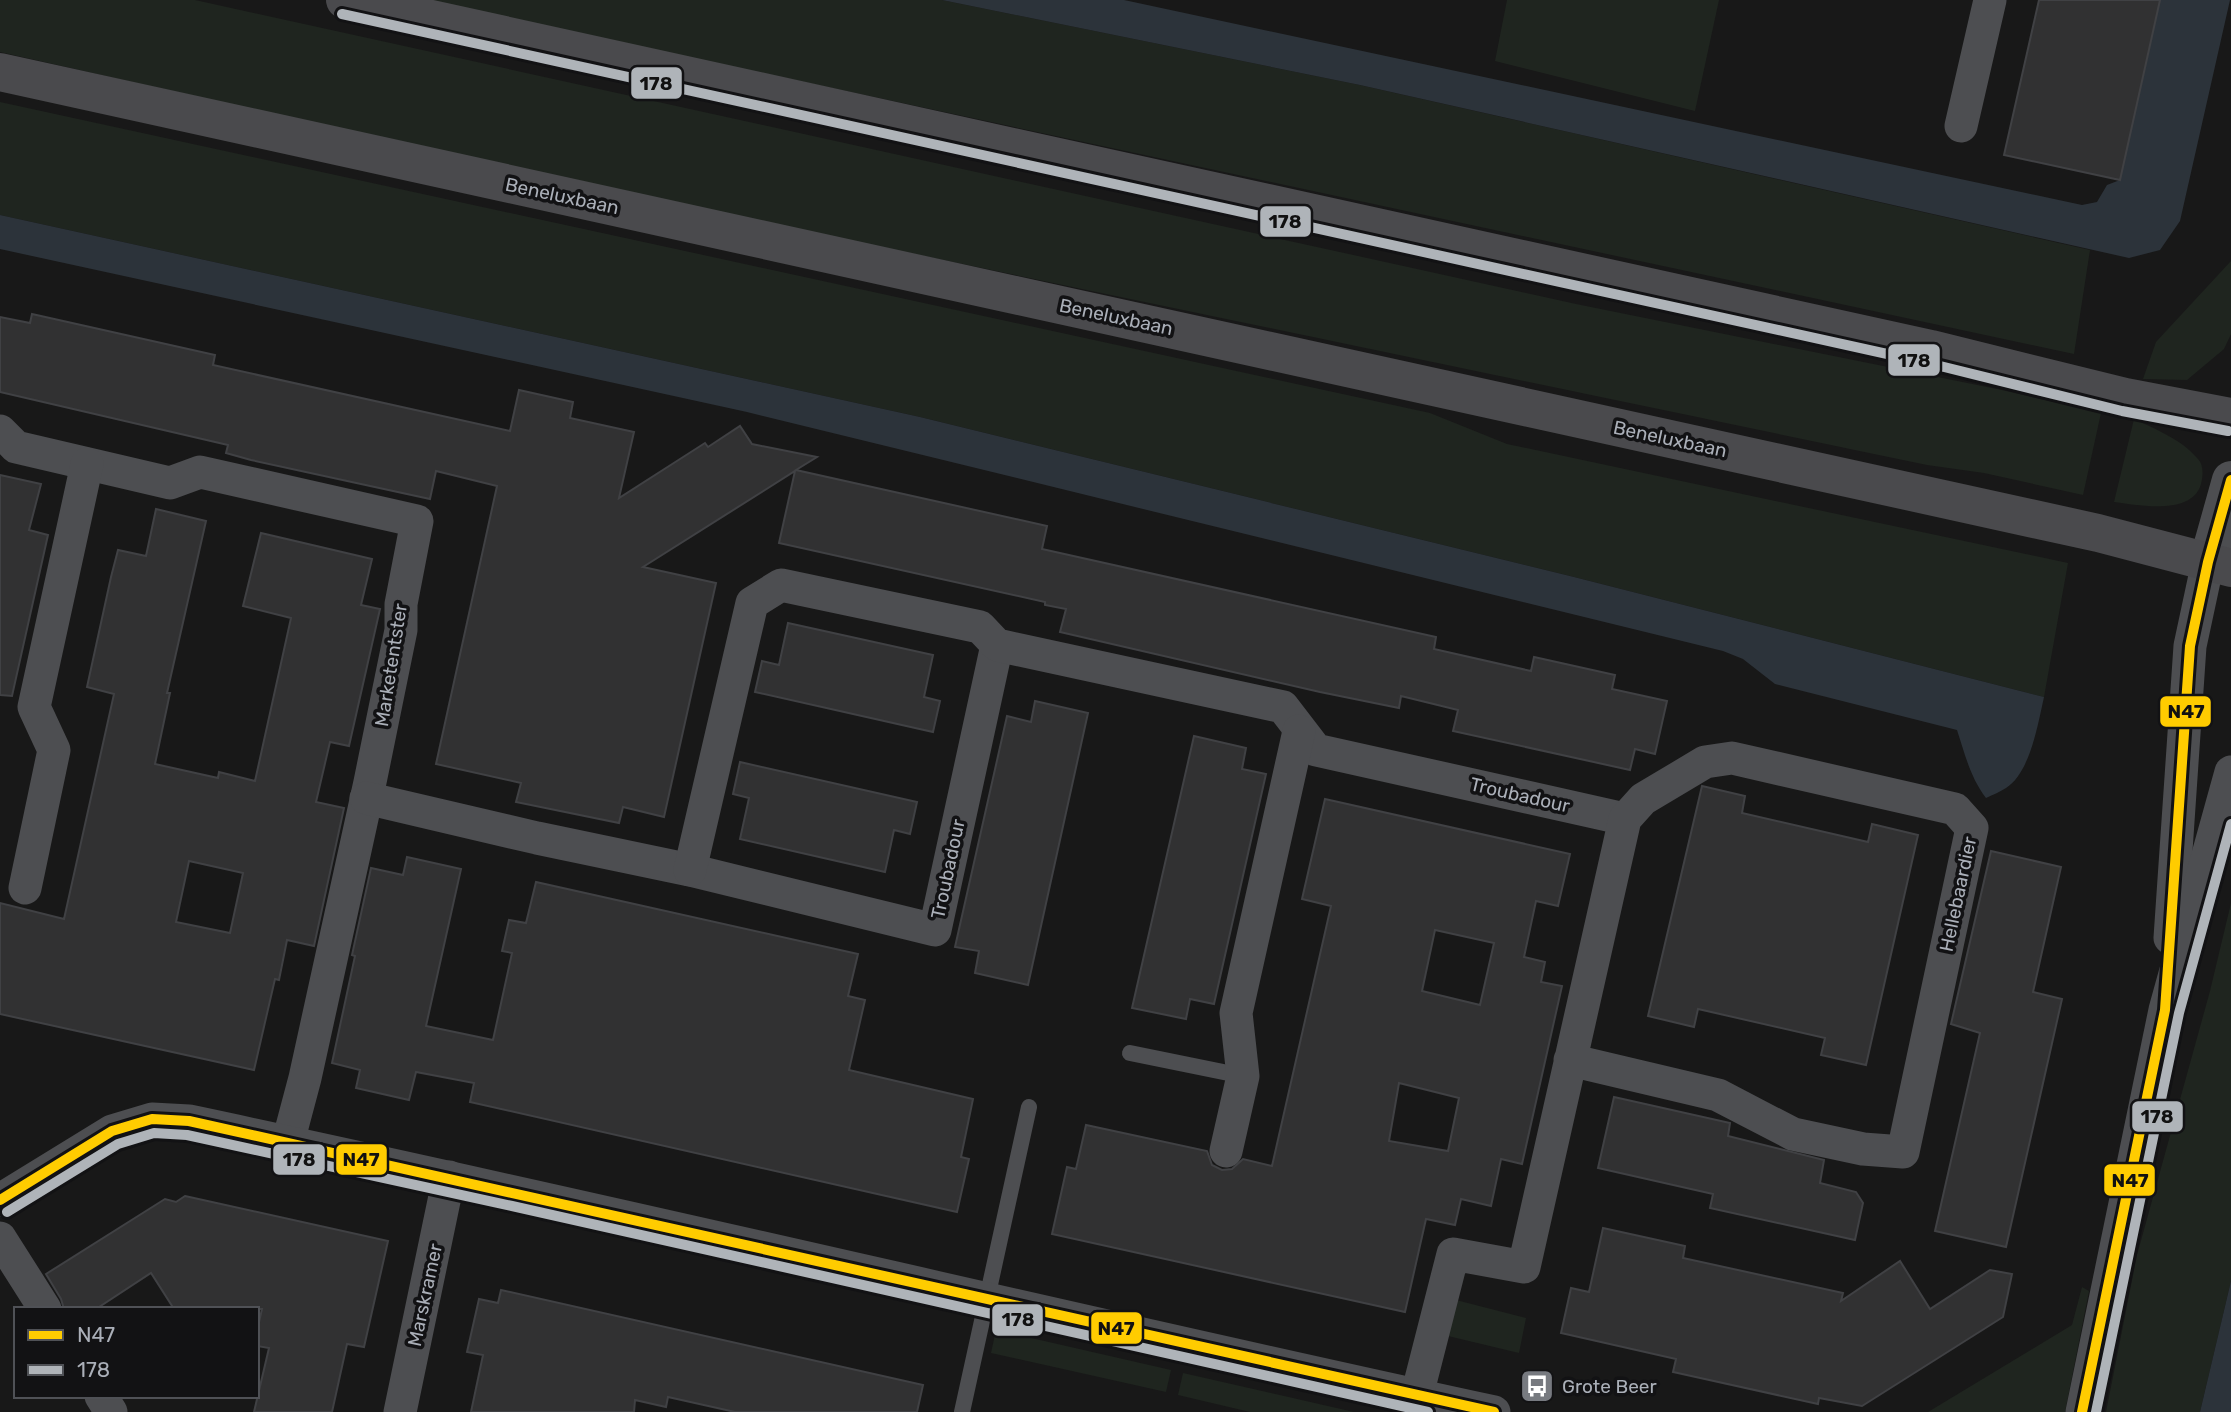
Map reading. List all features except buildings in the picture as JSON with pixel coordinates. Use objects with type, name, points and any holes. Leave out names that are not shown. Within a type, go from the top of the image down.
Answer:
[{"type":"main road","points":[[345,0],[1931,349],[2125,397],[2231,417]]},
{"type":"main road","name":"Beneluxbaan","points":[[0,72],[2098,533],[2220,565]]},
{"type":"street","points":[[1961,126],[1990,0]]},
{"type":"street","name":"Marketentster","points":[[0,431],[16,447],[170,483],[200,471],[417,521],[401,604],[401,630],[305,1078],[288,1142]]},
{"type":"street","points":[[25,888],[54,750],[34,707],[87,464]]},
{"type":"street","points":[[2165,1010],[2190,646],[2220,565],[2231,480]]},
{"type":"street","name":"Troubadour","points":[[691,870],[752,603],[781,585],[980,627],[997,645],[1283,707],[1299,731],[1317,750],[1625,819]]},
{"type":"street","name":"Troubadour","points":[[366,798],[691,870],[935,930],[997,645]]},
{"type":"street","points":[[1226,1151],[1243,1076],[1236,1013],[1299,731]]},
{"type":"street","name":"Hellebaardier","points":[[1570,1060],[1718,1095],[1793,1134],[1863,1149],[1903,1152],[1972,828],[1955,809],[1732,758],[1704,762],[1643,799],[1625,819]]},
{"type":"street","points":[[2082,1412],[2165,1010],[2231,772]]},
{"type":"street","points":[[1417,1395],[1453,1254],[1524,1267],[1625,819]]},
{"type":"street","points":[[0,1200],[112,1131],[152,1119],[189,1121],[1494,1412]]},
{"type":"street","name":"Marskramer","points":[[400,1412],[449,1177]]},
{"type":"street","points":[[0,1238],[44,1307]]},
{"type":"lane","points":[[1130,1053],[1243,1076]]},
{"type":"lane","points":[[961,1412],[1029,1107]]},
{"type":"shaded area","points":[[0,0],[195,0],[1576,304],[2002,390],[2101,413],[2083,495],[1984,473],[1927,465],[636,196],[0,52]]},
{"type":"shaded area","points":[[421,0],[942,0],[1360,85],[2090,250],[2074,354]]},
{"type":"shaded area","points":[[942,0],[1124,0],[2082,205],[2097,202],[2107,185],[2120,180],[2159,0],[2230,0],[2180,221],[2160,250],[2129,258],[1360,85]]},
{"type":"shaded area","points":[[1507,0],[1719,0],[1695,111],[1495,61]]},
{"type":"shaded area","points":[[0,102],[1430,413],[1507,444],[2068,563],[2044,697],[1574,577],[920,417],[0,215]]},
{"type":"shaded area","points":[[0,215],[920,417],[1574,577],[2044,697],[2036,734],[2027,760],[2014,781],[1986,798],[1972,774],[1957,730],[1775,684],[1743,659],[1723,651],[747,412],[0,249]]},
{"type":"shaded area","points":[[2231,261],[2231,334],[2224,349],[2187,380],[2143,379],[2156,342]]},
{"type":"shaded area","points":[[2134,419],[2176,440],[2200,462],[2201,484],[2196,494],[2187,501],[2163,506],[2114,502]]},
{"type":"shaded area","points":[[2231,903],[2231,1281],[2200,1412],[2106,1412],[2137,1255],[2210,991]]},
{"type":"shaded area","points":[[2231,1281],[2231,1412],[2200,1412]]},
{"type":"shaded area","points":[[2082,1287],[2089,1291],[2065,1412],[1928,1412],[2072,1325]]},
{"type":"shaded area","points":[[1456,1300],[1526,1318],[1519,1353],[1448,1336]]},
{"type":"shaded area","points":[[996,1330],[1171,1370],[1166,1392],[991,1353]]},
{"type":"shaded area","points":[[1183,1373],[1354,1412],[1250,1412],[1178,1395]]},
{"type":"transit line","name":"178","points":[[342,14],[1928,363],[2122,411],[2228,431]]},
{"type":"transit line","name":"N47","points":[[2082,1412],[2165,1010],[2190,646],[2208,562],[2231,480]]},
{"type":"transit line","name":"178","points":[[2096,1412],[2179,1013],[2231,824]]},
{"type":"transit line","name":"N47","points":[[0,1200],[112,1131],[152,1119],[189,1121],[1494,1412]]},
{"type":"transit line","name":"178","points":[[7,1212],[118,1144],[154,1133],[187,1135],[1428,1412]]},
{"type":"place","name":"Grote Beer","points":[[1537,1386]]}]
